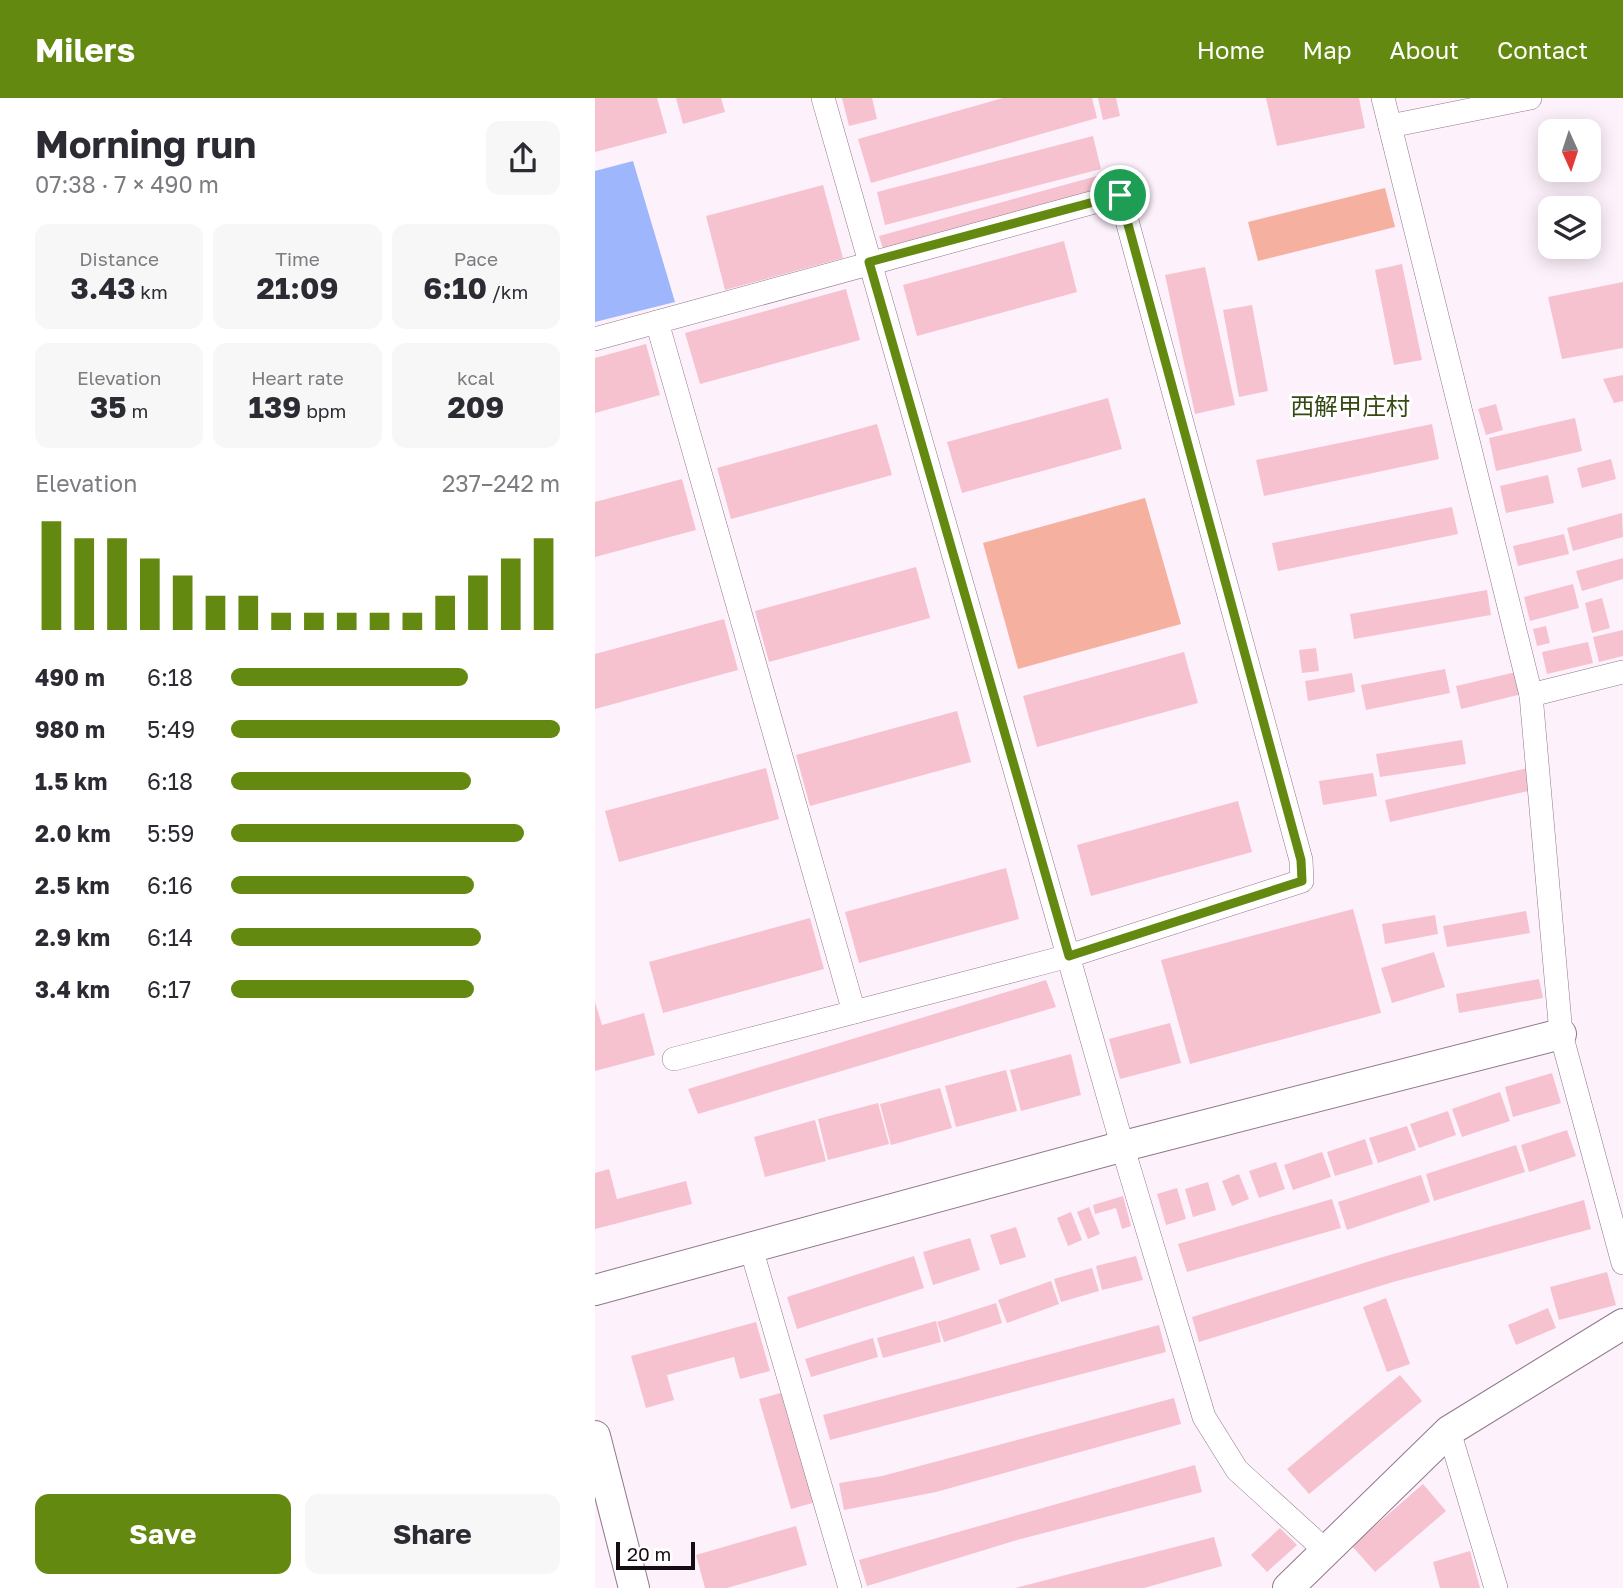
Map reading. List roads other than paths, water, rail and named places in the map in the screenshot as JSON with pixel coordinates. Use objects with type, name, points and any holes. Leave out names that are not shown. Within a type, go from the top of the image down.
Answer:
[{"type":"street","points":[[823,98],[1204,1418],[1237,1470],[1326,1551]]},
{"type":"street","points":[[1383,98],[1531,695],[1561,1034],[1623,1263]]},
{"type":"street","points":[[1390,126],[1530,98]]},
{"type":"street","points":[[595,339],[1120,195],[1301,860],[1302,881],[1069,956],[674,1059]]},
{"type":"street","points":[[657,322],[854,1012]]},
{"type":"street","points":[[1531,695],[1623,672]]},
{"type":"street","points":[[595,1290],[1124,1146],[1561,1034]]},
{"type":"street","points":[[751,1248],[850,1588]]},
{"type":"street","points":[[1289,1588],[1449,1431],[1623,1324]]},
{"type":"street","points":[[1449,1431],[1496,1588]]},
{"type":"street","points":[[595,1436],[634,1588]]},
{"type":"water","points":[[633,161],[675,302],[595,322],[595,171]]},
{"type":"district","name":"西解甲庄村","points":[[1350,407]]}]
